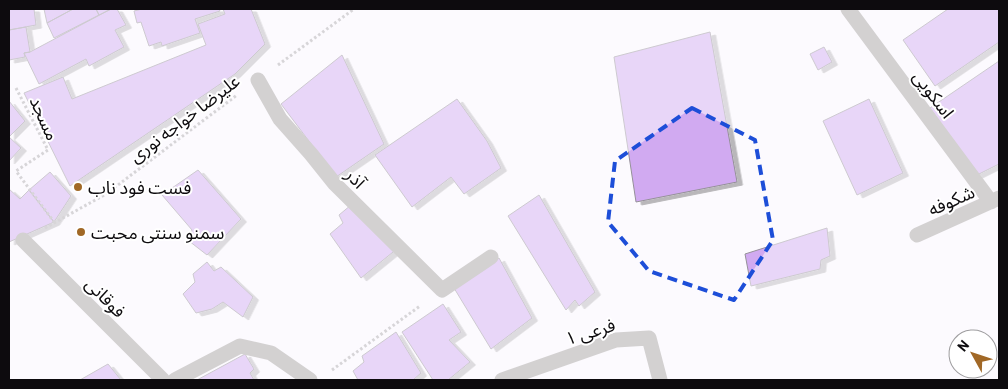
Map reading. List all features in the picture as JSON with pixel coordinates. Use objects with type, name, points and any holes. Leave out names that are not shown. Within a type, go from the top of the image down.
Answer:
[{"type":"street","name":"اسکویی","points":[[848,9],[995,200]]},
{"type":"street","name":"آذر","points":[[258,80],[280,119],[334,184],[442,290]]},
{"type":"street","name":"شکوفه","points":[[917,235],[995,200]]},
{"type":"street","name":"فوقانی","points":[[23,240],[163,380]]},
{"type":"street","points":[[442,290],[491,257]]},
{"type":"street","name":"فرعی ۱","points":[[502,380],[616,340],[649,338],[660,380]]},
{"type":"street","points":[[174,380],[240,346],[271,353],[310,380]]},
{"type":"path","points":[[344,9],[347,14]]},
{"type":"path","name":"علیرضا خواجه نوری","points":[[23,240],[106,194],[354,9]]},
{"type":"path","name":"مسجد","points":[[16,88],[48,150],[16,171],[54,222]]},
{"type":"path","points":[[325,375],[442,290]]},
{"type":"highlighted area","points":[[692,108],[755,140],[773,240],[734,300],[649,271],[608,222],[615,161]]},
{"type":"building","points":[[9,9],[34,9],[36,25],[9,30]]},
{"type":"building","points":[[44,9],[73,9],[47,23]]},
{"type":"building","points":[[73,9],[96,9],[99,15],[54,38],[47,23]]},
{"type":"building","points":[[96,9],[111,9],[99,15]]},
{"type":"building","points":[[111,9],[117,9],[126,25],[115,30],[124,47],[89,66],[86,59],[39,84],[24,53],[30,52]]},
{"type":"building","points":[[142,9],[219,9],[220,11],[195,19],[200,33],[162,46],[161,42],[149,46],[141,22],[137,23],[134,11]]},
{"type":"building","points":[[223,9],[251,9],[265,44],[235,74],[70,186],[24,93],[63,77],[72,99],[206,45],[198,24],[225,14]]},
{"type":"building","points":[[948,9],[999,9],[999,42],[935,86],[903,40]]},
{"type":"building","points":[[26,27],[30,52],[24,53],[25,57],[9,60],[9,30]]},
{"type":"building","points":[[710,32],[737,182],[636,202],[614,57]]},
{"type":"building","points":[[824,47],[832,62],[818,70],[810,54]]},
{"type":"building","points":[[342,55],[384,144],[336,177],[281,104]]},
{"type":"building","points":[[999,61],[999,164],[977,175],[930,108]]},
{"type":"building","points":[[457,99],[487,141],[501,168],[464,194],[451,177],[412,207],[375,155]]},
{"type":"building","points":[[869,99],[903,173],[857,195],[823,121]]},
{"type":"building","points":[[9,101],[25,121],[9,137]]},
{"type":"building","points":[[9,137],[21,148],[9,161]]},
{"type":"building","points":[[198,170],[241,219],[207,255],[189,241],[192,230],[162,195]]},
{"type":"building","points":[[50,172],[71,196],[54,222],[29,190]]},
{"type":"building","points":[[9,189],[20,199],[29,190],[54,222],[9,242]]},
{"type":"building","points":[[539,195],[595,292],[579,306],[575,300],[566,310],[508,216]]},
{"type":"building","points":[[357,200],[398,248],[361,278],[330,234],[343,223],[339,215]]},
{"type":"building","points":[[827,228],[830,256],[821,260],[820,269],[751,286],[745,254]]},
{"type":"building","points":[[499,258],[532,318],[491,349],[454,288]]},
{"type":"building","points":[[207,262],[214,271],[221,267],[253,297],[243,317],[223,302],[212,309],[196,313],[183,294],[195,282],[193,274]]},
{"type":"building","points":[[443,304],[461,332],[449,340],[470,362],[448,380],[433,380],[402,332]]},
{"type":"building","points":[[396,332],[421,373],[413,380],[358,380],[353,371],[364,362],[362,356]]},
{"type":"building","points":[[245,354],[254,369],[250,373],[254,380],[197,380]]},
{"type":"building","points":[[108,364],[121,380],[80,380]]},
{"type":"place","name":"فست فود ناب","points":[[78,187]]},
{"type":"place","name":"سمنو سنتی محبت","points":[[81,232]]}]
